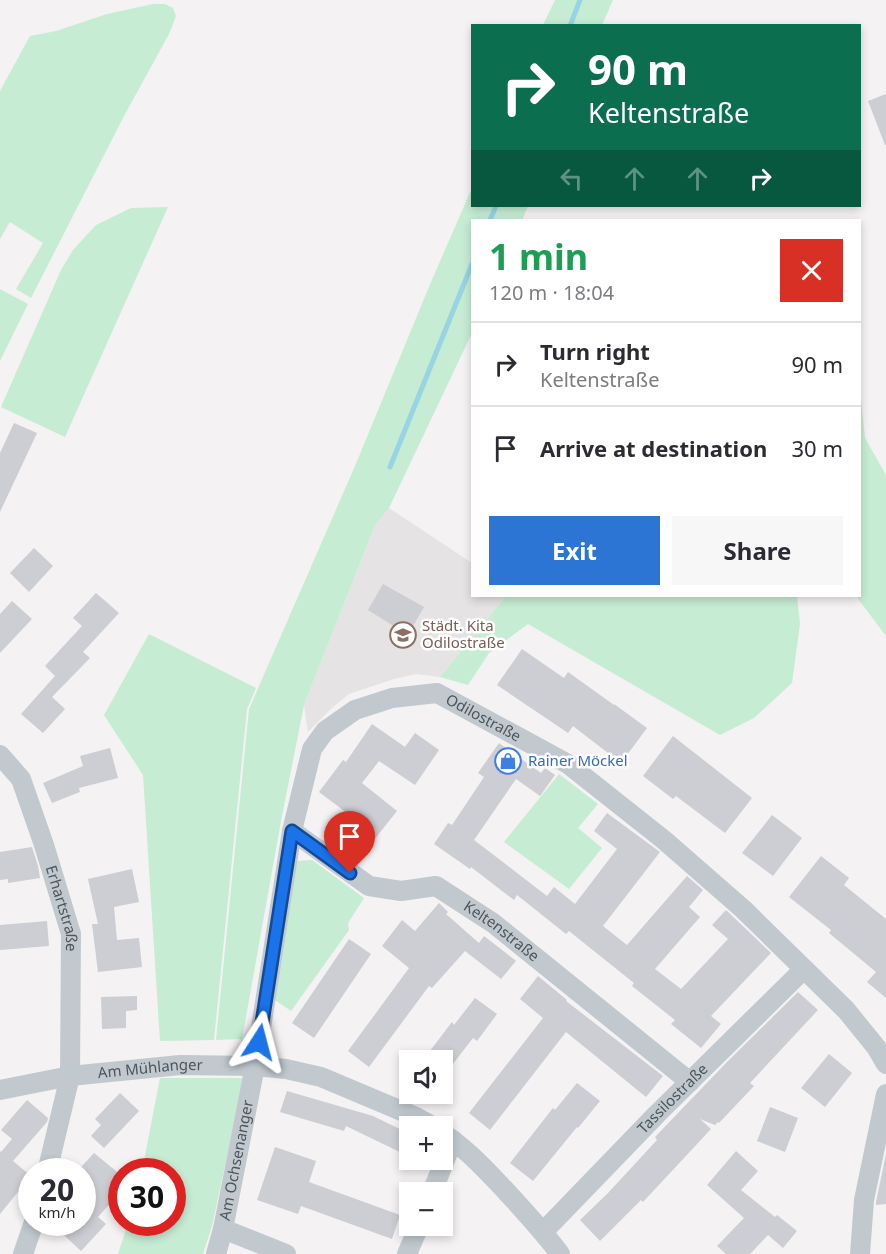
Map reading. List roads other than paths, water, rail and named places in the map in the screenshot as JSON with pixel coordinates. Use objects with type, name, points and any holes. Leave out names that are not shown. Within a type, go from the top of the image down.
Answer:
[{"type":"street","name":"Odilostraße","points":[[255,1066],[292,831],[312,749],[325,731],[355,710],[392,698],[437,693],[568,764],[664,840],[743,909],[846,1010],[876,1047],[886,1064]]},
{"type":"street","name":"Erhartstraße","points":[[0,755],[21,779],[71,934],[70,1076],[50,1158]]},
{"type":"street","name":"Keltenstraße","points":[[292,831],[369,886],[401,891],[436,886],[493,923],[690,1082]]},
{"type":"street","name":"Tassilostraße","points":[[543,1232],[657,1114],[804,969]]},
{"type":"street","name":"Am Mühlanger","points":[[0,1090],[70,1076],[180,1065],[255,1066],[286,1069],[321,1077],[414,1116]]},
{"type":"street","name":"Am Ochsenanger","points":[[216,1254],[255,1066]]},
{"type":"street","points":[[860,1254],[864,1200],[886,1094]]},
{"type":"street","points":[[453,1141],[488,1172],[560,1254]]},
{"type":"street","points":[[223,1229],[286,1254]]},
{"type":"street","points":[[23,1254],[29,1236]]},
{"type":"street","points":[[408,1254],[415,1236]]},
{"type":"waterway","points":[[571,24],[580,0]]},
{"type":"waterway","points":[[490,219],[496,207]]},
{"type":"waterway","points":[[390,467],[471,266]]},
{"type":"place","name":"Städt. Kita Odilostraße","points":[[403,635]]},
{"type":"place","name":"Rainer Möckel","points":[[508,761]]}]
